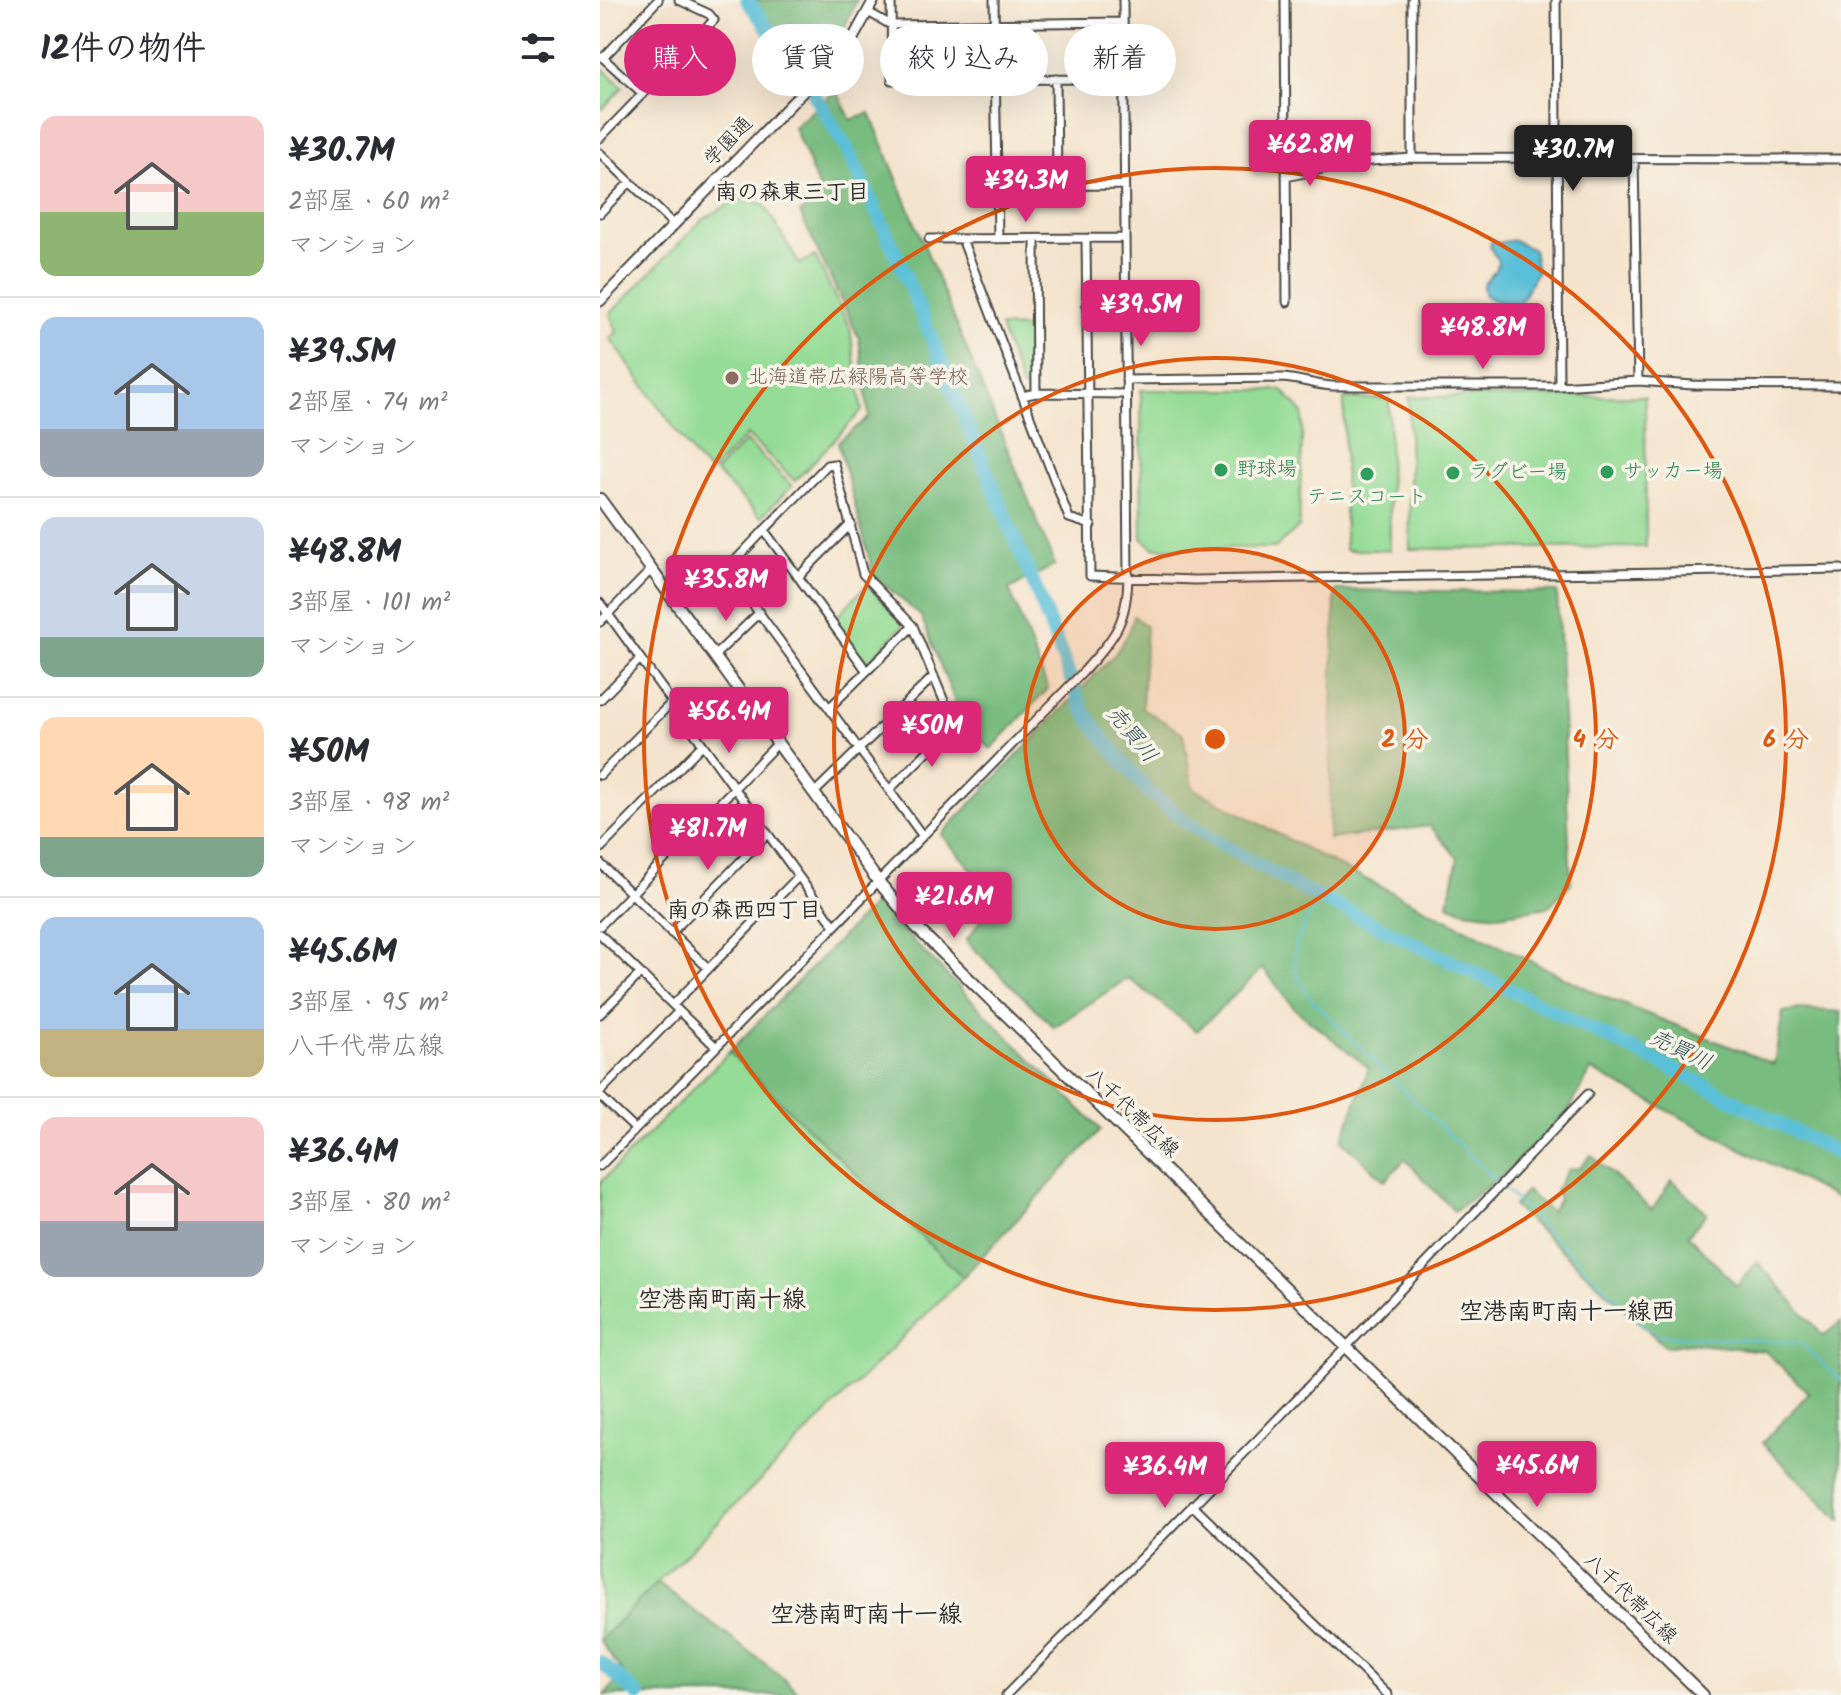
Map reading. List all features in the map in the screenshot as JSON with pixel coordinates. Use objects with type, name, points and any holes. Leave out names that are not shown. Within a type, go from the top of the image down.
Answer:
[{"type":"main road","name":"八千代帯広線","points":[[600,499],[878,881],[939,950],[1703,1695]]},
{"type":"street","points":[[624,76],[602,56],[658,0]]},
{"type":"street","points":[[679,0],[709,14],[714,20],[710,24]]},
{"type":"street","name":"学園通","points":[[600,301],[851,42],[874,0]]},
{"type":"street","points":[[891,0],[891,24]]},
{"type":"street","points":[[994,0],[995,24]]},
{"type":"street","points":[[1038,24],[1123,22],[1123,0]]},
{"type":"street","points":[[1285,0],[1287,302]]},
{"type":"street","points":[[1412,0],[1412,158]]},
{"type":"street","points":[[1556,0],[1559,386]]},
{"type":"street","points":[[868,12],[889,24]]},
{"type":"street","points":[[1048,79],[1064,79]]},
{"type":"street","points":[[1056,79],[1057,185]]},
{"type":"street","points":[[600,138],[639,96]]},
{"type":"street","points":[[996,96],[998,239]]},
{"type":"street","points":[[600,1166],[1084,671],[1119,627],[1127,604],[1128,576],[1123,96]]},
{"type":"street","points":[[600,153],[674,225]]},
{"type":"street","points":[[1286,177],[1357,162],[1412,158],[1841,159]]},
{"type":"street","points":[[1634,159],[1638,381]]},
{"type":"street","points":[[600,213],[630,182]]},
{"type":"street","points":[[998,186],[1123,185]]},
{"type":"street","points":[[929,239],[1125,238]]},
{"type":"street","points":[[962,239],[1069,518],[1091,525]]},
{"type":"street","points":[[1035,239],[1036,393]]},
{"type":"street","points":[[1086,239],[1090,576],[1194,580],[1841,569]]},
{"type":"street","points":[[1126,380],[1283,378],[1330,386],[1559,386],[1638,381],[1693,385],[1841,386]]},
{"type":"street","points":[[1022,396],[1036,393],[1126,394]]},
{"type":"street","points":[[889,790],[954,725],[913,626],[863,574],[834,464],[827,465],[727,569],[760,612],[829,708],[860,749],[889,790],[922,835]]},
{"type":"street","points":[[798,577],[851,524]]},
{"type":"street","points":[[764,530],[866,670]]},
{"type":"street","points":[[600,622],[651,570]]},
{"type":"street","points":[[600,603],[834,925]]},
{"type":"street","points":[[714,656],[760,612]]},
{"type":"street","points":[[829,708],[913,626]]},
{"type":"street","points":[[600,700],[640,659]]},
{"type":"street","points":[[814,793],[934,676]]},
{"type":"street","points":[[600,775],[671,703]]},
{"type":"street","points":[[600,926],[778,743]]},
{"type":"street","points":[[600,849],[702,745]]},
{"type":"street","points":[[671,933],[767,834]]},
{"type":"street","points":[[600,863],[708,968]]},
{"type":"street","points":[[635,1129],[600,1094],[708,968],[798,877]]},
{"type":"street","points":[[600,934],[716,1047]]},
{"type":"street","points":[[600,1014],[640,974]]},
{"type":"street","points":[[1006,1695],[1588,1094]]},
{"type":"street","points":[[1192,1505],[1388,1695]]},
{"type":"green space","points":[[754,0],[857,0],[846,24],[772,24]]},
{"type":"green space","points":[[600,66],[623,87],[603,109],[600,107]]},
{"type":"green space","points":[[829,96],[839,96],[851,120],[870,113],[1055,565],[1009,589],[1048,689],[991,749],[964,725],[921,616],[874,576],[838,442],[869,417],[859,338],[800,213],[821,194],[794,127]]},
{"type":"green space","name":"北海道帯広緑陽高等学校","points":[[740,198],[764,204],[799,264],[815,256],[850,328],[862,411],[795,481],[747,435],[710,472],[695,457],[610,338],[617,332],[610,314],[702,220]]},
{"type":"green space","points":[[1000,327],[1031,328],[1032,387],[1029,390],[1022,388]]},
{"type":"green space","name":"野球場","points":[[1141,390],[1282,390],[1303,413],[1299,527],[1275,548],[1154,548],[1142,538]]},
{"type":"green space","points":[[1645,396],[1646,547],[1410,549],[1409,397]]},
{"type":"green space","name":"テニスコート","points":[[1344,399],[1389,399],[1390,550],[1345,550]]},
{"type":"green space","points":[[746,441],[792,486],[761,517],[715,472]]},
{"type":"green space","points":[[867,585],[902,620],[902,626],[871,660],[863,659],[834,619]]},
{"type":"green space","points":[[1335,590],[1557,592],[1571,883],[1548,907],[1498,915],[1465,911],[1448,904],[1458,858],[1430,826],[1329,839]]},
{"type":"green space","points":[[1134,616],[1146,627],[1142,708],[1183,733],[1193,788],[1323,858],[1602,996],[1774,1064],[1783,1012],[1800,1009],[1841,1012],[1841,1201],[1591,1070],[1569,1110],[1505,1174],[1454,1211],[1405,1159],[1385,1181],[1342,1140],[1369,1068],[1295,1009],[1263,968],[1197,1031],[1128,978],[1054,1027],[966,941],[997,897],[941,835],[1115,654],[1128,634]]},
{"type":"green space","points":[[875,903],[1101,1130],[963,1277],[729,1052]]},
{"type":"green space","points":[[729,1052],[963,1277],[600,1640],[600,1183]]},
{"type":"green space","points":[[1591,1155],[1652,1210],[1672,1180],[1707,1213],[1688,1235],[1737,1286],[1757,1261],[1823,1336],[1841,1322],[1841,1521],[1762,1443],[1809,1393],[1765,1351],[1687,1343],[1666,1347],[1513,1206],[1526,1191],[1551,1212],[1559,1199],[1555,1191],[1568,1170],[1580,1168]]},
{"type":"green space","points":[[657,1583],[775,1671],[801,1695],[604,1695],[624,1675],[600,1640]]},
{"type":"water","points":[[1492,240],[1497,243],[1514,240],[1533,250],[1537,271],[1521,301],[1501,302],[1484,294],[1483,285],[1496,269],[1498,261],[1490,247]]},
{"type":"waterway","name":"売買川","points":[[747,0],[802,74],[848,151],[898,258],[1038,594],[1082,708],[1148,791],[1211,838],[1298,887],[1673,1069],[1841,1155]]},
{"type":"waterway","points":[[1320,898],[1295,948],[1296,972],[1311,999],[1646,1328],[1658,1335],[1800,1343],[1841,1381]]},
{"type":"waterway","points":[[600,1662],[638,1695]]},
{"type":"place","name":"北海道帯広緑陽高等学校","points":[[732,378]]},
{"type":"place","name":"野球場","points":[[1221,470]]},
{"type":"place","name":"サッカー場","points":[[1607,472]]},
{"type":"place","name":"ラグビー場","points":[[1453,473]]},
{"type":"place","name":"テニスコート","points":[[1367,474]]},
{"type":"district","name":"南の森東三丁目","points":[[792,193]]},
{"type":"district","name":"南の森西四丁目","points":[[744,911]]},
{"type":"district","name":"空港南町南十線","points":[[722,1300]]},
{"type":"district","name":"空港南町南十一線西","points":[[1567,1312]]},
{"type":"district","name":"空港南町南十一線","points":[[866,1615]]}]
